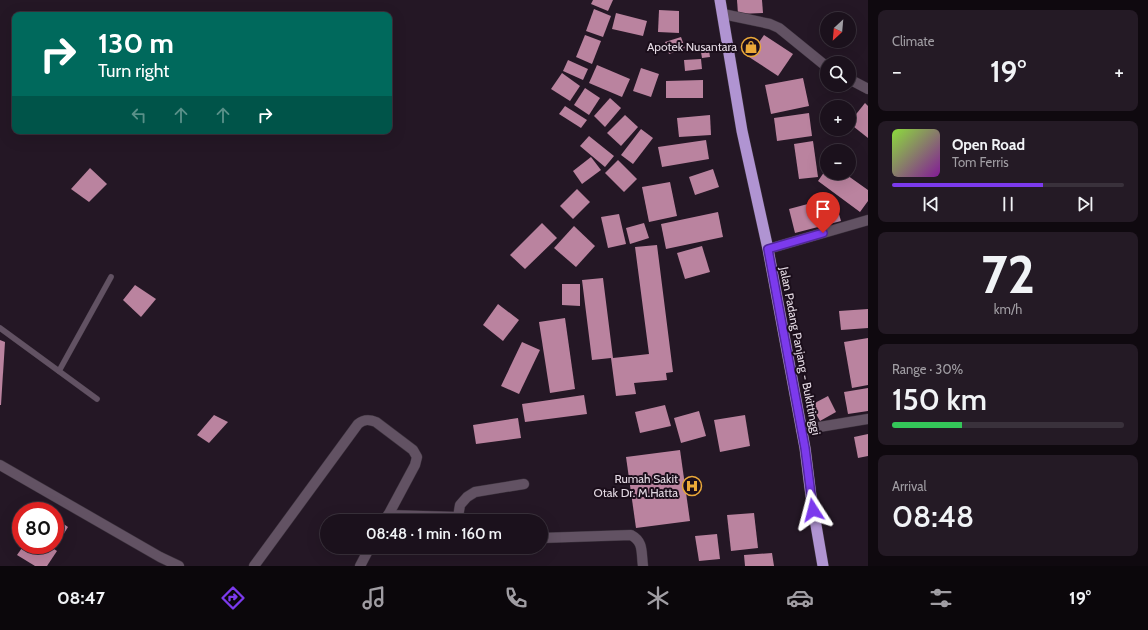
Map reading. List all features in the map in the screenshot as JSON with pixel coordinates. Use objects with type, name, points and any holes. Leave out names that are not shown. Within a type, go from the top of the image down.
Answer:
[{"type":"highway","name":"Jalan Padang Panjang - Bukittinggi","points":[[720,0],[742,131],[768,249],[801,430],[823,566]]},
{"type":"street","points":[[723,14],[770,24],[780,28],[820,61]]},
{"type":"street","points":[[856,83],[868,89]]},
{"type":"street","points":[[768,249],[868,220]]},
{"type":"street","points":[[801,430],[868,419]]},
{"type":"street","points":[[254,566],[353,430],[363,420],[376,422],[413,450],[417,457],[415,464],[388,514]]},
{"type":"street","points":[[0,465],[160,557],[179,566]]},
{"type":"street","points":[[459,514],[460,505],[467,497],[475,492],[524,484]]},
{"type":"street","points":[[548,538],[630,535],[638,539],[643,566]]},
{"type":"street","points":[[360,566],[366,554]]},
{"type":"lane","points":[[59,371],[111,277]]},
{"type":"lane","points":[[0,328],[97,399]]},
{"type":"building","points":[[593,0],[613,0],[608,11],[591,4]]},
{"type":"building","points":[[737,0],[762,0],[763,13],[738,14]]},
{"type":"building","points":[[594,9],[611,16],[603,37],[586,31]]},
{"type":"building","points":[[659,10],[679,11],[679,33],[658,32]]},
{"type":"building","points":[[616,13],[647,21],[643,36],[612,29]]},
{"type":"building","points":[[585,35],[601,41],[592,64],[576,57]]},
{"type":"building","points":[[764,35],[793,54],[778,76],[749,57]]},
{"type":"building","points":[[681,37],[685,48],[669,54],[665,42]]},
{"type":"building","points":[[709,50],[710,57],[702,58],[701,52]]},
{"type":"building","points":[[701,59],[702,69],[685,71],[684,60]]},
{"type":"building","points":[[568,60],[588,69],[583,80],[563,71]]},
{"type":"building","points":[[597,65],[630,79],[622,97],[589,83]]},
{"type":"building","points":[[641,68],[659,74],[651,97],[633,91]]},
{"type":"building","points":[[562,73],[580,86],[570,101],[551,89]]},
{"type":"building","points":[[803,78],[809,106],[771,114],[765,85]]},
{"type":"building","points":[[703,80],[703,98],[666,98],[666,81]]},
{"type":"building","points":[[585,88],[600,98],[589,115],[574,105]]},
{"type":"building","points":[[610,98],[621,108],[605,127],[594,116]]},
{"type":"building","points":[[865,103],[868,106],[868,138],[856,129],[856,114]]},
{"type":"building","points":[[565,106],[587,120],[581,128],[559,114]]},
{"type":"building","points":[[809,113],[812,136],[777,141],[774,118]]},
{"type":"building","points":[[625,115],[638,127],[621,146],[607,133]]},
{"type":"building","points":[[710,115],[711,135],[679,137],[677,118]]},
{"type":"building","points":[[641,129],[653,138],[633,164],[621,155]]},
{"type":"building","points":[[589,136],[614,156],[605,167],[580,146]]},
{"type":"building","points":[[706,140],[709,159],[662,167],[658,147]]},
{"type":"building","points":[[813,141],[818,177],[799,179],[794,144]]},
{"type":"building","points":[[591,157],[601,170],[582,184],[573,171]]},
{"type":"building","points":[[618,160],[637,179],[624,192],[605,173]]},
{"type":"building","points":[[90,168],[107,184],[89,202],[71,189]]},
{"type":"building","points":[[713,169],[719,187],[695,195],[689,177]]},
{"type":"building","points":[[820,178],[820,180],[854,180],[868,190],[868,201],[860,212],[818,181]]},
{"type":"building","points":[[670,182],[677,216],[649,222],[642,187]]},
{"type":"building","points":[[577,189],[590,202],[573,219],[560,206]]},
{"type":"building","points":[[834,197],[841,221],[795,233],[789,209]]},
{"type":"building","points":[[718,212],[723,237],[666,249],[661,224]]},
{"type":"building","points":[[619,214],[626,244],[608,248],[601,217]]},
{"type":"building","points":[[542,223],[557,238],[525,269],[510,255]]},
{"type":"building","points":[[644,223],[649,238],[630,244],[626,228]]},
{"type":"building","points":[[574,226],[595,246],[576,267],[554,248]]},
{"type":"building","points":[[657,245],[673,372],[666,373],[667,380],[634,383],[636,394],[616,396],[611,358],[592,360],[582,280],[603,278],[613,358],[649,354],[635,247]]},
{"type":"building","points":[[702,246],[710,272],[685,279],[677,253]]},
{"type":"building","points":[[562,284],[580,284],[580,306],[562,305]]},
{"type":"building","points":[[135,285],[156,299],[141,317],[123,300]]},
{"type":"building","points":[[498,304],[519,320],[503,341],[483,325]]},
{"type":"building","points":[[868,309],[868,328],[841,330],[839,311]]},
{"type":"building","points":[[565,318],[575,389],[550,393],[539,322]]},
{"type":"building","points":[[868,338],[868,385],[852,388],[844,342]]},
{"type":"building","points":[[0,340],[5,342],[1,405],[0,405]]},
{"type":"building","points":[[522,342],[540,350],[519,394],[501,386]]},
{"type":"building","points":[[868,388],[868,411],[848,414],[844,392]]},
{"type":"building","points":[[584,395],[587,414],[525,422],[522,404]]},
{"type":"building","points":[[828,396],[836,412],[820,421],[811,405]]},
{"type":"building","points":[[665,405],[671,426],[640,433],[635,412]]},
{"type":"building","points":[[699,411],[706,436],[681,443],[674,418]]},
{"type":"building","points":[[214,415],[228,422],[209,443],[197,435]]},
{"type":"building","points":[[745,415],[750,446],[720,452],[714,420]]},
{"type":"building","points":[[518,418],[521,438],[476,444],[473,425]]},
{"type":"building","points":[[868,434],[868,456],[858,458],[854,437]]},
{"type":"building","points":[[680,450],[690,521],[636,528],[626,457]]},
{"type":"building","points":[[754,513],[758,548],[731,551],[727,515]]},
{"type":"building","points":[[64,524],[68,527],[64,533]]},
{"type":"building","points":[[717,534],[720,559],[699,561],[695,536]]},
{"type":"building","points":[[772,553],[774,566],[745,566],[744,555]]},
{"type":"building","points":[[55,554],[47,566],[35,566],[17,555]]},
{"type":"place","name":"Apotek Nusantara","points":[[751,47]]},
{"type":"place","name":"Rumah Sakit Otak Dr. M.Hatta","points":[[692,486]]},
{"type":"route","points":[[813,510],[805,448],[768,249],[823,233]]}]
